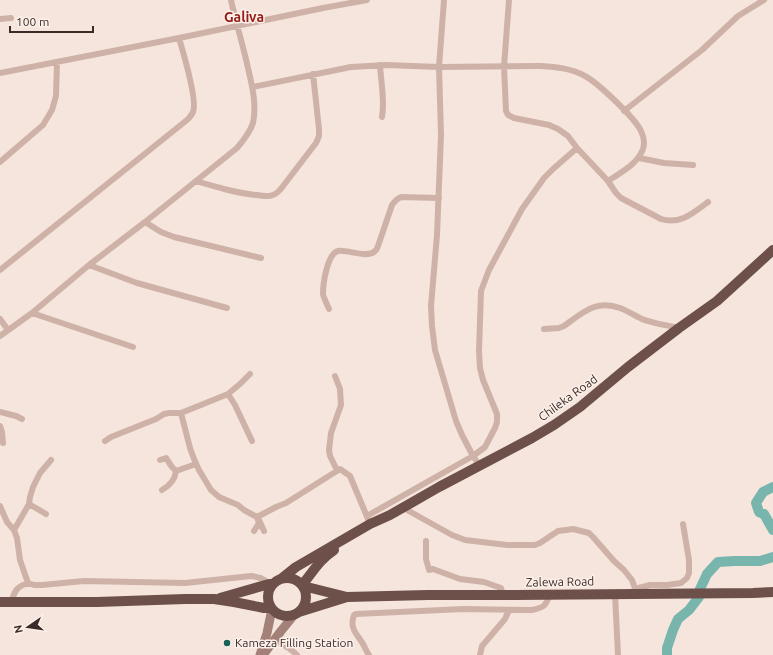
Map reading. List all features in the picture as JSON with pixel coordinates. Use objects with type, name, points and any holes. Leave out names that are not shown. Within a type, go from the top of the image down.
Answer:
[{"type":"highway","name":"Chileka Road","points":[[274,583],[296,566],[355,532],[368,520],[390,514],[554,425],[580,407],[628,367],[679,328],[717,301],[773,250]]},
{"type":"highway","points":[[302,586],[316,566],[327,555],[346,543],[371,528],[534,443],[584,410],[658,350],[720,304],[773,256]]},
{"type":"highway","points":[[214,599],[290,578],[299,582],[306,594],[304,606],[296,614],[282,616],[276,613],[272,608],[268,596],[274,583]]},
{"type":"highway","name":"Zalewa Road","points":[[302,586],[347,597],[615,594],[636,591],[773,592]]},
{"type":"highway","name":"Zalewa Road","points":[[296,614],[347,597]]},
{"type":"highway","points":[[5,602],[97,602],[214,599],[264,608],[272,608]]},
{"type":"main road","points":[[260,655],[267,633],[272,608]]},
{"type":"main road","points":[[263,655],[296,614]]},
{"type":"street","points":[[0,336],[32,313],[89,265],[196,181],[236,148],[246,137],[253,123],[253,87],[231,0]]},
{"type":"street","points":[[0,73],[367,0]]},
{"type":"street","points":[[444,0],[439,67],[441,135],[439,198],[431,306],[432,326],[435,350],[456,421],[473,456],[480,466]]},
{"type":"street","points":[[509,0],[504,67],[506,111],[508,115],[514,118],[549,125],[558,129],[568,136],[621,198],[660,219],[668,221],[682,219],[708,202]]},
{"type":"street","points":[[624,111],[702,50],[738,16],[764,0]]},
{"type":"street","points":[[0,18],[12,18]]},
{"type":"street","points":[[0,270],[187,120],[193,113],[194,103],[179,38]]},
{"type":"street","points":[[0,162],[43,125],[52,110],[56,96],[57,62]]},
{"type":"street","points":[[380,66],[384,108],[382,117]]},
{"type":"street","points":[[253,87],[351,67],[540,66],[573,71],[594,82],[624,111],[641,131],[644,140],[644,148],[639,158],[608,181]]},
{"type":"street","points":[[196,181],[231,191],[258,195],[271,195],[280,190],[316,143],[319,136],[313,74]]},
{"type":"street","points":[[258,518],[286,503],[340,469],[350,476],[368,520],[473,456],[485,447],[495,428],[497,414],[483,380],[480,368],[480,291],[489,270],[522,209],[544,178],[577,148]]},
{"type":"street","points":[[639,158],[664,163],[693,165]]},
{"type":"street","points":[[329,308],[323,294],[324,282],[327,266],[334,254],[339,251],[369,254],[375,251],[392,206],[397,199],[401,197],[439,198]]},
{"type":"street","points":[[145,222],[161,232],[174,237],[261,258]]},
{"type":"street","points":[[89,265],[137,283],[227,308]]},
{"type":"street","points":[[544,329],[559,328],[564,326],[588,309],[601,306],[620,308],[643,320],[679,328]]},
{"type":"street","points":[[32,313],[133,347]]},
{"type":"street","points":[[0,319],[8,330]]},
{"type":"street","points":[[105,441],[111,437],[169,413],[181,413],[228,394],[250,374]]},
{"type":"street","points":[[335,376],[340,389],[341,405],[331,433],[329,450],[330,456],[337,470]]},
{"type":"street","points":[[228,394],[235,405],[252,441]]},
{"type":"street","points":[[0,412],[22,419]]},
{"type":"street","points":[[181,413],[190,448],[205,482],[215,494],[238,505],[258,518],[264,531]]},
{"type":"street","points":[[0,426],[3,443]]},
{"type":"street","points":[[160,460],[166,458],[176,471]]},
{"type":"street","points":[[14,530],[29,504],[33,487],[40,473],[51,460]]},
{"type":"street","points":[[176,471],[196,464]]},
{"type":"street","points":[[162,490],[173,480],[176,471]]},
{"type":"street","points":[[29,504],[46,514]]},
{"type":"street","points":[[0,506],[7,522],[14,530],[17,538],[20,560],[28,583]]},
{"type":"street","points":[[407,510],[452,535],[466,540],[507,545],[535,544],[540,543],[558,531],[573,529],[588,533],[624,570],[632,580],[636,591],[650,585],[667,586],[680,584],[687,578],[689,573],[689,560],[683,524]]},
{"type":"street","points":[[254,531],[259,523],[258,518]]},
{"type":"street","points":[[426,541],[426,559],[429,570],[433,569],[460,579],[492,584],[501,588],[503,595]]},
{"type":"street","points":[[5,602],[20,585],[28,583],[42,585],[84,580],[185,583],[251,576],[274,583]]},
{"type":"street","points":[[615,594],[618,655]]},
{"type":"street","points":[[369,655],[354,631],[352,618],[356,614],[463,609],[532,610],[545,605],[550,595]]},
{"type":"street","points":[[480,655],[482,646],[505,619],[509,610]]},
{"type":"street","points":[[274,640],[290,648],[297,655]]},
{"type":"waterway","points":[[773,487],[763,492],[756,503],[759,512],[764,514],[773,530]]},
{"type":"waterway","points":[[700,589],[707,574],[718,562],[760,561],[773,557]]},
{"type":"waterway","points":[[667,655],[667,648],[678,619],[689,610],[699,597]]},
{"type":"place","name":"Kameza Filling Station","points":[[227,643]]},
{"type":"district","name":"Galiva","points":[[244,17]]}]
